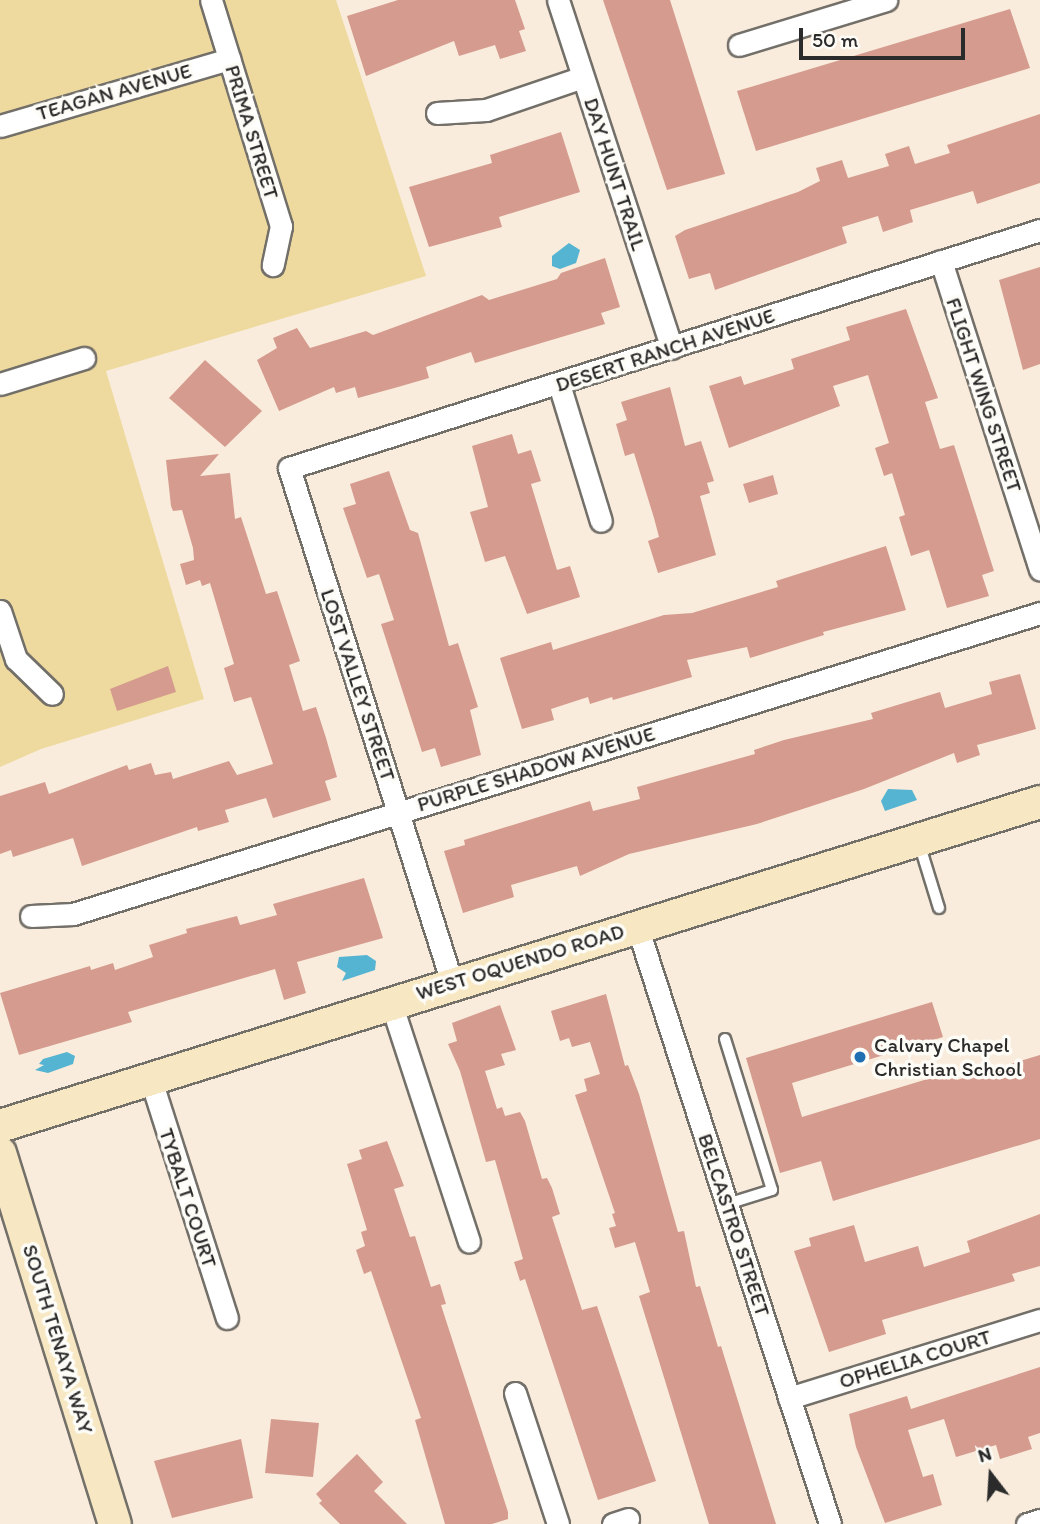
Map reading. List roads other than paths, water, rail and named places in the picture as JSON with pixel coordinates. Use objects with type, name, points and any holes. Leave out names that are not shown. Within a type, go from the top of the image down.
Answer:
[{"type":"street","name":"PRIMA STREET","points":[[211,0],[281,226],[273,265]]},
{"type":"street","name":"DAY HUNT TRAIL","points":[[558,0],[672,348]]},
{"type":"street","points":[[739,45],[862,4],[886,0]]},
{"type":"street","name":"TEAGAN AVENUE","points":[[0,126],[229,59]]},
{"type":"street","points":[[437,113],[486,110],[583,77]]},
{"type":"street","name":"DESERT RANCH AVENUE","points":[[289,468],[1040,230]]},
{"type":"street","name":"FLIGHT WING STREET","points":[[941,261],[1040,569]]},
{"type":"street","points":[[0,384],[84,358]]},
{"type":"street","points":[[559,384],[601,520]]},
{"type":"street","name":"LOST VALLEY STREET","points":[[289,468],[452,983]]},
{"type":"street","points":[[0,611],[16,659],[52,694]]},
{"type":"street","name":"PURPLE SHADOW AVENUE","points":[[31,916],[73,914],[1040,613]]},
{"type":"street","name":"WEST OQUENDO ROAD","points":[[0,1126],[150,1077],[1040,802]]},
{"type":"street","name":"BELCASTRO STREET","points":[[637,926],[830,1524]]},
{"type":"street","points":[[391,1003],[469,1242]]},
{"type":"street","name":"TYBALT COURT","points":[[150,1077],[227,1318]]},
{"type":"street","name":"SOUTH TENAYA WAY","points":[[0,1153],[116,1524]]},
{"type":"street","name":"OPHELIA COURT","points":[[789,1398],[1040,1320]]},
{"type":"street","points":[[515,1393],[558,1524]]},
{"type":"street","points":[[1027,1524],[1040,1520]]},
{"type":"lane","points":[[918,839],[939,908]]},
{"type":"lane","points":[[725,1039],[772,1190],[727,1204]]},
{"type":"water","points":[[569,243],[580,250],[576,263],[560,269],[552,266],[552,256]]},
{"type":"water","points":[[888,789],[912,790],[917,800],[885,811],[881,801]]},
{"type":"water","points":[[367,955],[376,961],[375,970],[342,981],[346,973],[337,967],[339,957]]},
{"type":"water","points":[[67,1052],[75,1056],[73,1064],[48,1073],[35,1070],[44,1065],[39,1064],[43,1059]]},
{"type":"place","name":"Calvary Chapel Christian School","points":[[860,1057]]}]
